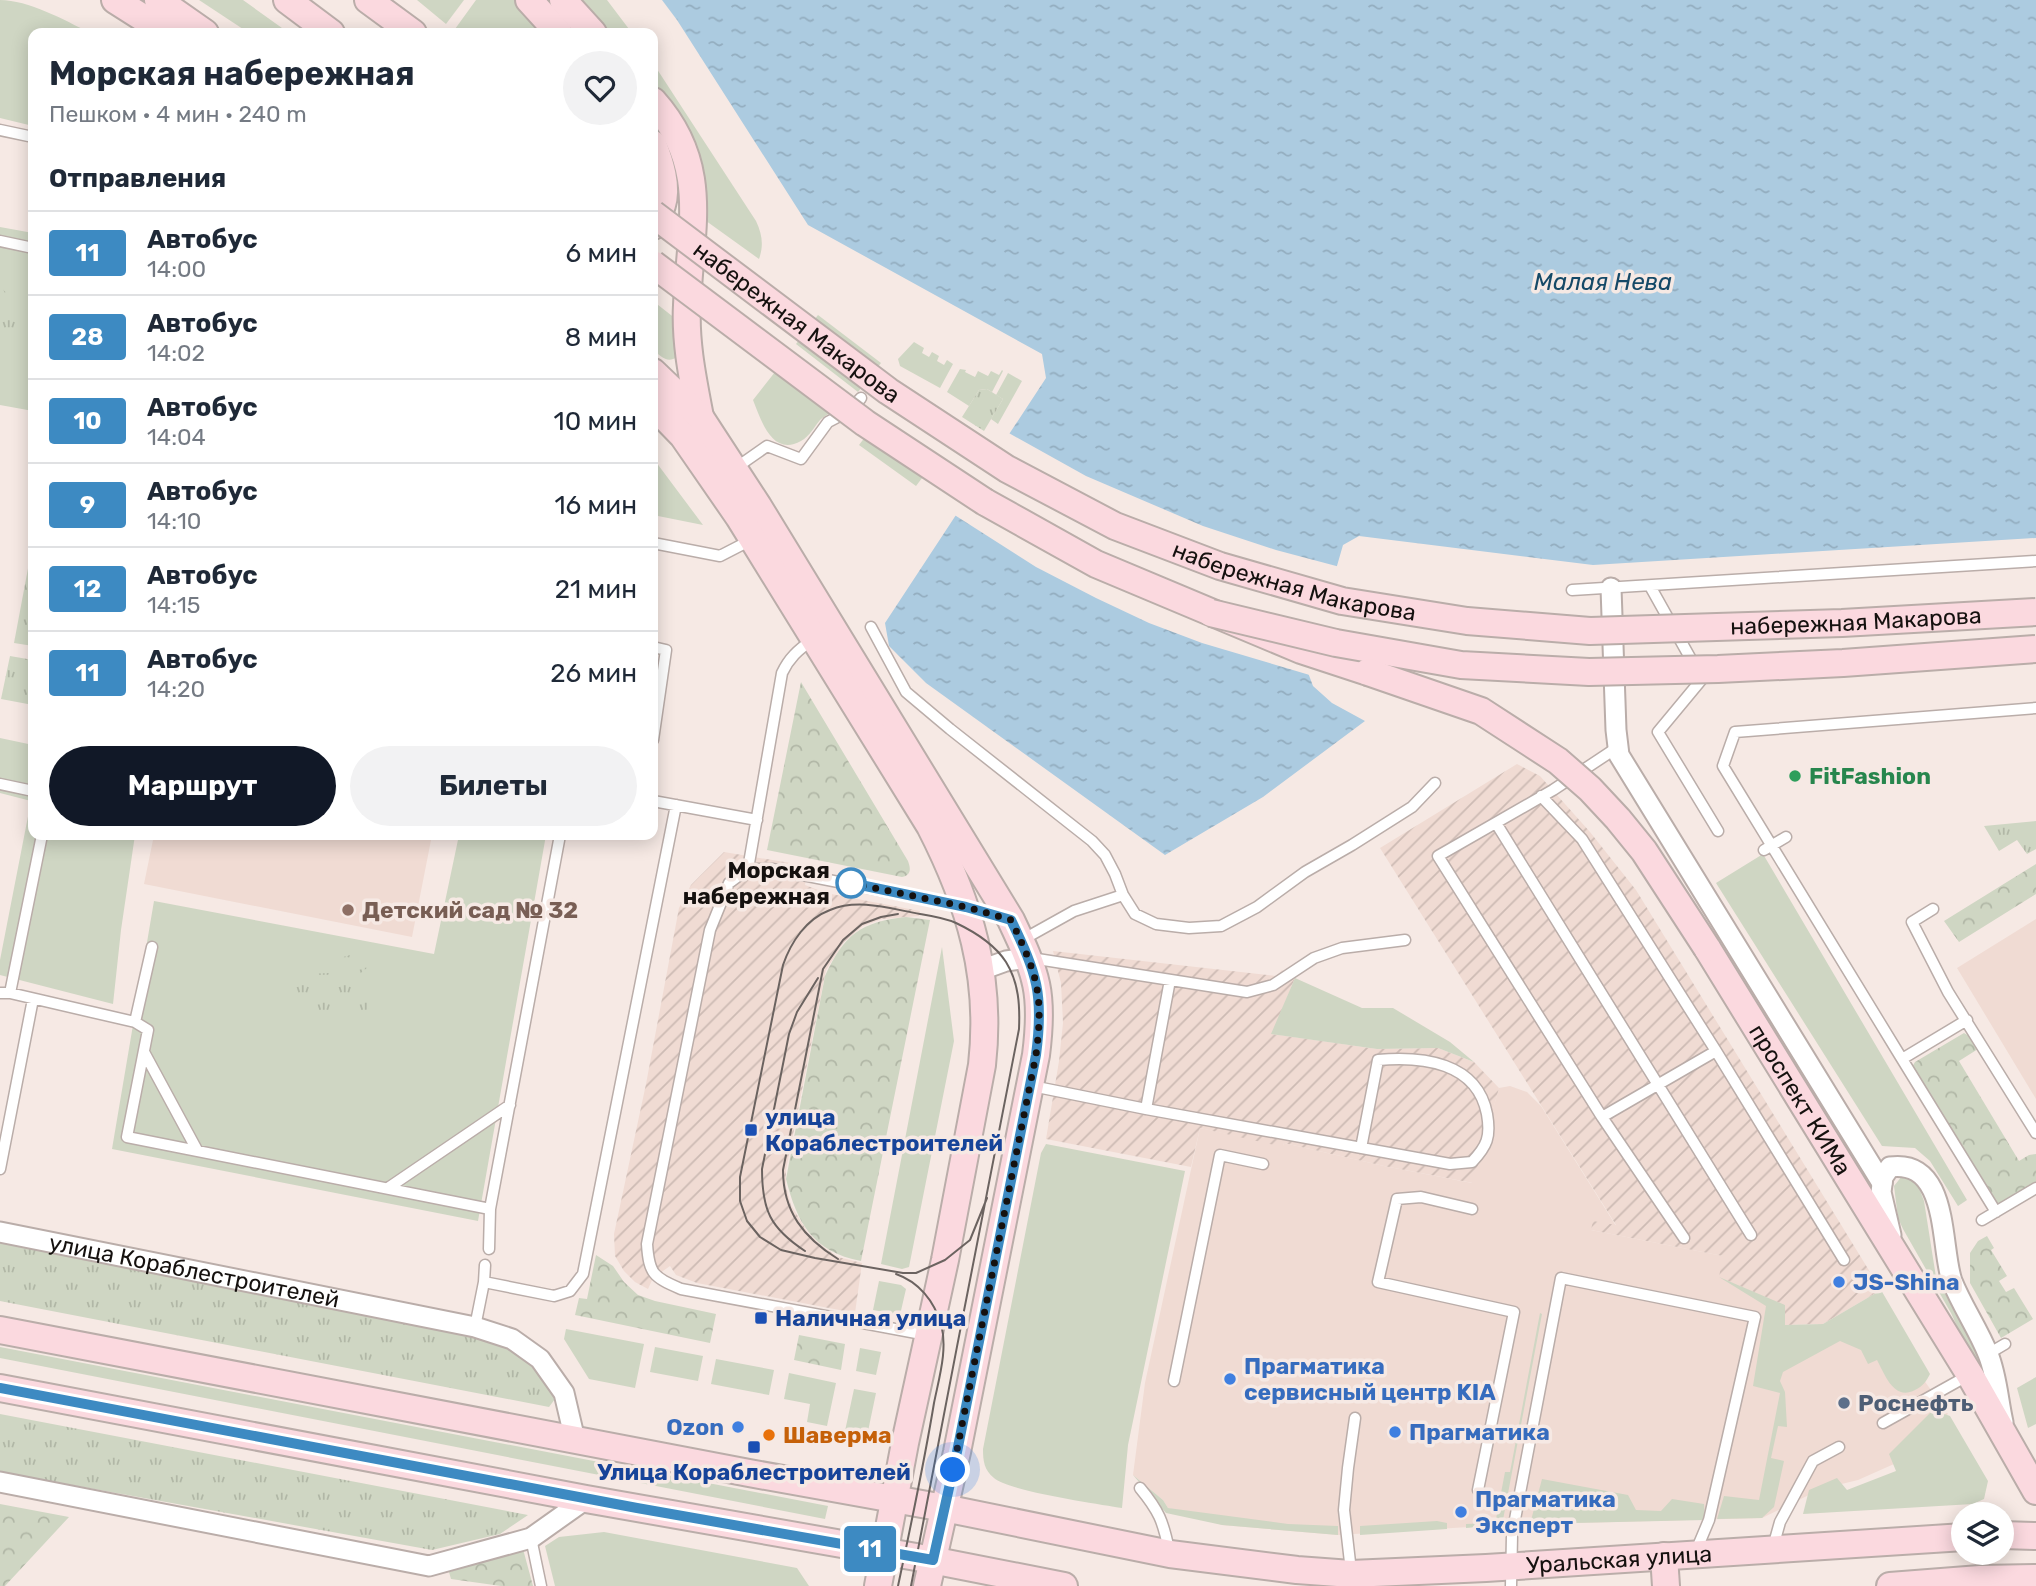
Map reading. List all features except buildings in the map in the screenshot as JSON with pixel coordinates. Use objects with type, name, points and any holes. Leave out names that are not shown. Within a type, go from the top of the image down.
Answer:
[{"type":"main road","points":[[116,0],[159,28]]},
{"type":"main road","points":[[158,0],[198,28]]},
{"type":"main road","points":[[288,0],[324,28]]},
{"type":"main road","points":[[529,0],[554,28]]},
{"type":"main road","points":[[563,0],[588,28]]},
{"type":"main road","points":[[377,7],[406,28]]},
{"type":"main road","points":[[658,108],[677,134],[688,163],[694,194],[687,328],[700,417]]},
{"type":"main road","points":[[658,158],[664,186],[663,204],[658,215]]},
{"type":"main road","name":"набережная Макарова","points":[[658,219],[888,391],[1007,470],[1115,526],[1232,570],[1342,601],[1467,621],[1590,631],[1817,624],[2036,612]]},
{"type":"main road","name":"набережная Макарова","points":[[658,268],[865,423],[985,502],[1096,564],[1211,613],[1336,643],[1461,665],[1589,672],[1843,663],[2036,649]]},
{"type":"main road","points":[[658,377],[700,417],[758,506],[1020,939],[1039,995],[1040,1022],[1030,1085],[927,1586]]},
{"type":"main road","points":[[658,410],[683,436],[753,539],[930,826],[966,907],[981,971],[986,1035],[982,1065],[946,1261],[894,1499],[878,1586]]},
{"type":"main road","name":"проспект КИМа","points":[[1211,613],[1301,650],[1481,711],[1558,761],[1590,789],[1644,851],[1707,948],[1970,1375],[2036,1491]]},
{"type":"main road","points":[[0,1330],[944,1508]]},
{"type":"main road","points":[[0,1388],[1064,1586]]},
{"type":"main road","name":"Уральская улица","points":[[944,1508],[1170,1554],[1351,1574],[1510,1576],[1664,1556],[1951,1538]]},
{"type":"main road","points":[[2014,1535],[2036,1536]]},
{"type":"main road","points":[[1664,1556],[1666,1586]]},
{"type":"main road","points":[[1890,1586],[2036,1578]]},
{"type":"street","points":[[1611,588],[1616,730],[1624,764],[1882,1183]]},
{"type":"street","points":[[981,971],[1006,961],[1020,939]]},
{"type":"street","name":"проспект КИМа","points":[[1895,1254],[1881,1192],[1883,1177],[1890,1167],[1902,1166],[1917,1171],[1933,1193],[1942,1219],[1952,1280],[1997,1349],[1996,1380],[2006,1437]]},
{"type":"street","name":"улица Кораблестроителей","points":[[0,1232],[475,1327],[512,1339],[540,1359],[564,1393],[575,1440]]},
{"type":"street","points":[[0,1482],[429,1566],[531,1538],[586,1499]]},
{"type":"lane","points":[[0,130],[28,136]]},
{"type":"lane","points":[[0,241],[28,247]]},
{"type":"lane","points":[[733,470],[768,446],[801,459],[828,422],[849,411],[861,398]]},
{"type":"lane","points":[[658,544],[720,556],[753,539]]},
{"type":"lane","points":[[1572,590],[2036,561]]},
{"type":"lane","points":[[1650,586],[1702,679],[1658,732],[1718,831]]},
{"type":"lane","points":[[871,627],[906,692],[1092,841],[1105,855],[1135,914],[1156,923],[1189,928],[1222,926],[1257,907],[1305,872],[1412,807],[1435,783]]},
{"type":"lane","points":[[747,869],[782,673],[797,650],[814,638]]},
{"type":"lane","points":[[658,648],[666,650],[658,705]]},
{"type":"lane","points":[[1996,1212],[1768,848],[1723,766],[1735,732],[2036,708]]},
{"type":"lane","points":[[1618,747],[1556,788],[1438,856],[1602,1117],[1684,1238]]},
{"type":"lane","points":[[0,784],[28,790]]},
{"type":"lane","points":[[1541,796],[1581,839],[1716,1051],[1844,1260]]},
{"type":"lane","points":[[658,802],[757,820]]},
{"type":"lane","points":[[484,1282],[554,1296],[570,1291],[583,1274],[676,805]]},
{"type":"lane","points":[[1496,823],[1751,1235]]},
{"type":"lane","points":[[1768,848],[1786,837]]},
{"type":"lane","points":[[41,840],[5,993],[135,1022],[148,1030],[127,1137],[490,1209]]},
{"type":"lane","points":[[489,1249],[490,1209],[559,840]]},
{"type":"lane","points":[[929,1335],[681,1289],[661,1280],[648,1266],[647,1244],[710,930],[729,883],[747,869],[772,869],[966,907],[1020,939],[1170,980],[1247,992],[1273,985],[1314,958],[1342,948],[1405,940]]},
{"type":"lane","points":[[1020,939],[1074,911],[1123,895]]},
{"type":"lane","points":[[1933,909],[1912,922],[1948,992],[2036,1133]]},
{"type":"lane","points":[[135,1022],[152,947]]},
{"type":"lane","points":[[1146,1109],[1170,980]]},
{"type":"lane","points":[[0,1169],[33,999]]},
{"type":"lane","points":[[1902,1059],[1967,1020]]},
{"type":"lane","points":[[1602,1117],[1716,1051]]},
{"type":"lane","points":[[144,1052],[197,1150]]},
{"type":"lane","points":[[1030,1085],[1146,1109],[1450,1164],[1472,1162],[1485,1148],[1490,1129],[1486,1107],[1476,1087],[1461,1072],[1442,1065],[1402,1058],[1378,1060],[1362,1148]]},
{"type":"lane","points":[[2,1104],[13,1105]]},
{"type":"lane","points":[[388,1188],[510,1105]]},
{"type":"lane","points":[[1174,1381],[1220,1155],[1263,1164]]},
{"type":"lane","points":[[1982,1220],[2036,1188]]},
{"type":"lane","points":[[1472,1209],[1421,1197],[1396,1199],[1378,1282],[1514,1312],[1478,1490]]},
{"type":"lane","points":[[475,1327],[485,1265]]},
{"type":"lane","points":[[1510,1576],[1512,1535],[1562,1278],[1755,1317],[1709,1520],[1695,1554]]},
{"type":"lane","points":[[1883,1423],[1970,1375]]},
{"type":"lane","points":[[1351,1574],[1344,1510],[1355,1419]]},
{"type":"lane","points":[[1773,1549],[1780,1522],[1813,1461],[1839,1447]]},
{"type":"lane","points":[[1140,1488],[1163,1521],[1170,1554]]},
{"type":"lane","points":[[531,1538],[541,1586]]},
{"type":"shaded area","points":[[1517,764],[1540,776],[1590,832],[1636,890],[1881,1290],[1823,1324],[1785,1325],[1785,1305],[1719,1277],[1723,1256],[1591,1230],[1593,1221],[1616,1225],[1380,848]]},
{"type":"shaded area","name":"Детский сад № 32","points":[[153,840],[431,840],[412,937],[144,884]]},
{"type":"shaded area","points":[[724,852],[808,866],[805,885],[826,893],[920,911],[919,916],[882,919],[863,926],[844,942],[826,970],[786,1170],[786,1187],[791,1205],[808,1233],[838,1257],[862,1263],[855,1313],[697,1283],[676,1275],[670,1266],[653,1278],[648,1289],[635,1282],[624,1271],[615,1256],[614,1234],[679,908],[691,885]]},
{"type":"shaded area","points":[[2036,919],[2036,1099],[1957,968]]},
{"type":"shaded area","points":[[1053,951],[1276,976],[1282,970],[1295,978],[1272,1034],[1377,1049],[1438,1048],[1474,1062],[1499,1088],[1473,1183],[1284,1143],[1283,1147],[1200,1128],[1191,1167],[1046,1139],[1063,1023],[1061,983]]},
{"type":"shaded area","points":[[1510,1086],[1527,1092],[1541,1106],[1616,1226],[1591,1230],[1723,1256],[1785,1305],[1785,1325],[1889,1331],[1948,1414],[1894,1464],[1858,1480],[1821,1489],[1762,1518],[1502,1525],[1338,1535],[1222,1525],[1168,1508],[1163,1500],[1133,1475],[1145,1383],[1200,1128],[1472,1183],[1499,1088]]},
{"type":"green space","points":[[0,0],[34,7],[80,28],[28,28],[28,125],[0,118]]},
{"type":"green space","points":[[199,0],[243,0],[282,28],[241,28]]},
{"type":"green space","points":[[417,0],[464,0],[446,24]]},
{"type":"green space","points":[[476,0],[515,0],[540,28],[456,28]]},
{"type":"green space","points":[[578,0],[607,0],[628,28],[603,28]]},
{"type":"green space","points":[[658,71],[756,221],[762,240],[759,259],[702,218],[669,105],[658,91]]},
{"type":"green space","points":[[0,227],[28,232],[28,410],[0,405]]},
{"type":"green space","points":[[0,287],[28,312],[28,322],[2,345]]},
{"type":"green space","points":[[658,305],[676,319],[677,357],[670,360],[658,354]]},
{"type":"green space","points":[[818,315],[881,363],[858,392],[796,344]]},
{"type":"green space","points":[[914,342],[924,348],[922,353],[929,357],[932,352],[939,356],[937,361],[944,365],[947,360],[953,364],[940,388],[900,366],[898,359]]},
{"type":"green space","points":[[790,353],[840,409],[825,416],[804,439],[791,445],[782,444],[769,434],[753,400]]},
{"type":"green space","points":[[960,369],[975,377],[978,371],[988,376],[991,371],[999,375],[1003,371],[992,392],[987,389],[979,390],[969,406],[947,392]]},
{"type":"green space","points":[[1008,373],[1022,381],[998,424],[991,419],[1003,399],[996,395]]},
{"type":"green space","points":[[987,389],[1003,399],[984,431],[962,417],[979,390]]},
{"type":"green space","points":[[878,420],[935,461],[916,486],[859,445]]},
{"type":"green space","points":[[658,465],[703,525],[658,516]]},
{"type":"green space","points":[[28,568],[28,645],[14,643]]},
{"type":"green space","points":[[10,656],[28,659],[28,704],[1,699]]},
{"type":"green space","points":[[801,682],[908,861],[910,867],[907,875],[902,877],[767,850]]},
{"type":"green space","points":[[0,738],[28,744],[28,800],[0,793]]},
{"type":"green space","points":[[28,816],[28,840],[134,840],[113,1004],[0,975],[0,960]]},
{"type":"green space","points":[[2036,821],[2036,849],[2027,854],[2017,840],[1999,851],[1984,826]]},
{"type":"green space","points":[[458,840],[545,840],[478,1221],[112,1149],[154,901],[434,954]]},
{"type":"green space","points":[[1763,854],[1967,1200],[1958,1206],[1930,1161],[1915,1148],[1882,1146],[1716,883]]},
{"type":"green space","points":[[2036,864],[2036,894],[1959,942],[1944,921]]},
{"type":"green space","points":[[906,917],[930,920],[861,1261],[844,1257],[819,1243],[802,1222],[786,1179],[825,976],[839,950],[855,933],[877,923]]},
{"type":"green space","points":[[942,947],[954,1041],[909,1267],[902,1269],[881,1264]]},
{"type":"green space","points":[[354,954],[378,959],[357,976],[340,962],[343,957]]},
{"type":"green space","points":[[328,973],[347,978],[363,988],[370,999],[368,1009],[359,1014],[338,1017],[317,1011],[300,999],[295,991],[298,980],[310,974]]},
{"type":"green space","points":[[1295,978],[1362,1008],[1393,1008],[1450,1042],[1474,1062],[1438,1048],[1377,1049],[1271,1034]]},
{"type":"green space","points":[[1964,1033],[1978,1049],[1959,1061],[2019,1161],[2036,1154],[2036,1186],[1998,1209],[1912,1067],[1915,1062]]},
{"type":"green space","points":[[1046,1144],[1185,1171],[1128,1445],[1122,1508],[1017,1488],[994,1478],[988,1472],[984,1461],[983,1449],[1041,1153]]},
{"type":"green space","points":[[1902,1176],[1909,1176],[1919,1188],[1924,1201],[1936,1277],[1979,1354],[1984,1367],[1985,1388],[1951,1313],[1898,1218],[1894,1186]]},
{"type":"green space","points":[[1987,1236],[1994,1248],[1991,1250],[2007,1276],[1999,1281],[2006,1292],[2014,1288],[2033,1319],[2001,1338],[1970,1283],[1970,1253],[1978,1241]]},
{"type":"green space","points":[[0,1243],[444,1329],[507,1347],[538,1365],[555,1399],[549,1407],[0,1301]]},
{"type":"green space","points":[[596,1255],[613,1266],[624,1282],[638,1295],[716,1314],[710,1343],[575,1315],[579,1298],[587,1299]]},
{"type":"green space","points":[[1719,1277],[1785,1305],[1785,1325],[1823,1324],[1881,1290],[1930,1374],[1918,1388],[1901,1392],[1891,1385],[1877,1360],[1868,1364],[1861,1350],[1840,1341],[1783,1372],[1780,1381],[1785,1392],[1787,1427],[1778,1426],[1771,1458],[1784,1461],[1774,1507],[1762,1518],[1717,1519],[1724,1496],[1759,1500],[1780,1393],[1753,1386],[1766,1306]]},
{"type":"green space","points":[[879,1281],[901,1285],[906,1289],[900,1315],[873,1310]]},
{"type":"green space","points":[[1540,1313],[1542,1314],[1502,1525],[1466,1528],[1466,1524],[1488,1523],[1496,1519],[1505,1472],[1510,1472]]},
{"type":"green space","points":[[566,1329],[644,1344],[635,1388],[589,1379],[564,1339]]},
{"type":"green space","points":[[799,1335],[845,1344],[841,1370],[794,1360]]},
{"type":"green space","points":[[0,1347],[828,1506],[825,1519],[0,1358]]},
{"type":"green space","points":[[655,1347],[703,1356],[698,1381],[650,1372]]},
{"type":"green space","points":[[860,1348],[881,1352],[876,1375],[856,1371]]},
{"type":"green space","points":[[716,1359],[774,1370],[769,1395],[711,1384]]},
{"type":"green space","points":[[789,1373],[836,1383],[827,1426],[807,1422],[810,1404],[784,1399]]},
{"type":"green space","points":[[2036,1377],[2036,1424],[2028,1428],[2017,1388]]},
{"type":"green space","points":[[854,1389],[876,1393],[867,1436],[845,1431]]},
{"type":"green space","points":[[1933,1410],[1950,1416],[1988,1481],[1984,1499],[1977,1502],[1951,1502],[1951,1505],[1803,1514],[1809,1490],[1837,1478],[1847,1490],[1896,1471],[1889,1454]]},
{"type":"green space","points":[[0,1414],[528,1515],[500,1534],[432,1550],[0,1472]]},
{"type":"green space","points":[[1133,1475],[1163,1500],[1168,1508],[1288,1524],[1338,1526],[1338,1535],[1222,1525],[1166,1513]]},
{"type":"green space","points":[[1542,1479],[1628,1495],[1636,1510],[1661,1511],[1672,1499],[1704,1504],[1705,1520],[1530,1524]]},
{"type":"green space","points":[[0,1504],[69,1517],[5,1586],[0,1586]]},
{"type":"green space","points":[[1437,1521],[1447,1523],[1447,1529],[1360,1535],[1360,1526]]},
{"type":"green space","points":[[604,1532],[797,1568],[809,1586],[555,1586],[545,1546],[559,1537]]},
{"type":"green space","points":[[523,1549],[533,1586],[501,1586],[451,1579],[449,1572]]},
{"type":"water","name":"Малая Нева","points":[[662,0],[2036,0],[2036,538],[1593,565],[1359,536],[1343,545],[1307,670],[1313,686],[1332,703],[1365,721],[1263,797],[1165,855],[926,683],[889,646],[885,623],[1046,378],[1042,354],[808,225]]},
{"type":"pier","points":[[1007,432],[1086,476],[1203,526],[1340,567],[1311,670],[1313,676],[1202,643],[1149,623],[1036,567],[953,514]]},
{"type":"tram line","points":[[911,1586],[951,1377],[965,1308],[978,1238],[992,1168],[1019,1029],[1018,995],[1014,978],[1001,956],[977,935],[952,921],[864,905],[841,907],[821,914],[800,932],[783,965],[740,1177],[740,1201],[747,1221],[760,1237],[781,1250],[903,1273],[916,1273],[945,1260],[970,1240],[987,1198]]},
{"type":"tram line","points":[[838,1259],[806,1233],[791,1211],[783,1170],[823,969],[843,940],[862,924],[898,914]]},
{"type":"tram line","points":[[805,1251],[793,1243],[770,1217],[764,1196],[762,1169],[789,1034],[797,1012],[818,978]]},
{"type":"tram line","points":[[896,1274],[912,1282],[930,1300],[941,1324],[944,1343],[898,1586]]},
{"type":"bus line","name":"11","points":[[0,1388],[637,1508],[933,1560],[1036,1055],[1040,1022],[1039,995],[1029,958],[1011,920],[966,907],[851,883]]},
{"type":"place","name":"FitFashion","points":[[1795,776]]},
{"type":"place","name":"Морская набережная","points":[[851,883]]},
{"type":"place","name":"Детский сад № 32","points":[[348,910]]},
{"type":"place","name":"улица Кораблестроителей","points":[[751,1130]]},
{"type":"place","name":"JS-Shina","points":[[1839,1282]]},
{"type":"place","name":"Наличная улица","points":[[761,1318]]},
{"type":"place","name":"Прагматика сервисный центр KIA","points":[[1230,1379]]},
{"type":"place","name":"Роснефть","points":[[1844,1403]]},
{"type":"place","name":"Ozon","points":[[738,1427]]},
{"type":"place","name":"Прагматика","points":[[1395,1432]]},
{"type":"place","name":"Шаверма","points":[[769,1435]]},
{"type":"place","name":"Улица Кораблестроителей","points":[[754,1447]]},
{"type":"place","name":"Прагматика Эксперт","points":[[1461,1512]]},
{"type":"route","points":[[851,883],[966,907],[1011,920],[1029,958],[1039,995],[1040,1022],[1036,1055],[953,1470]]}]
